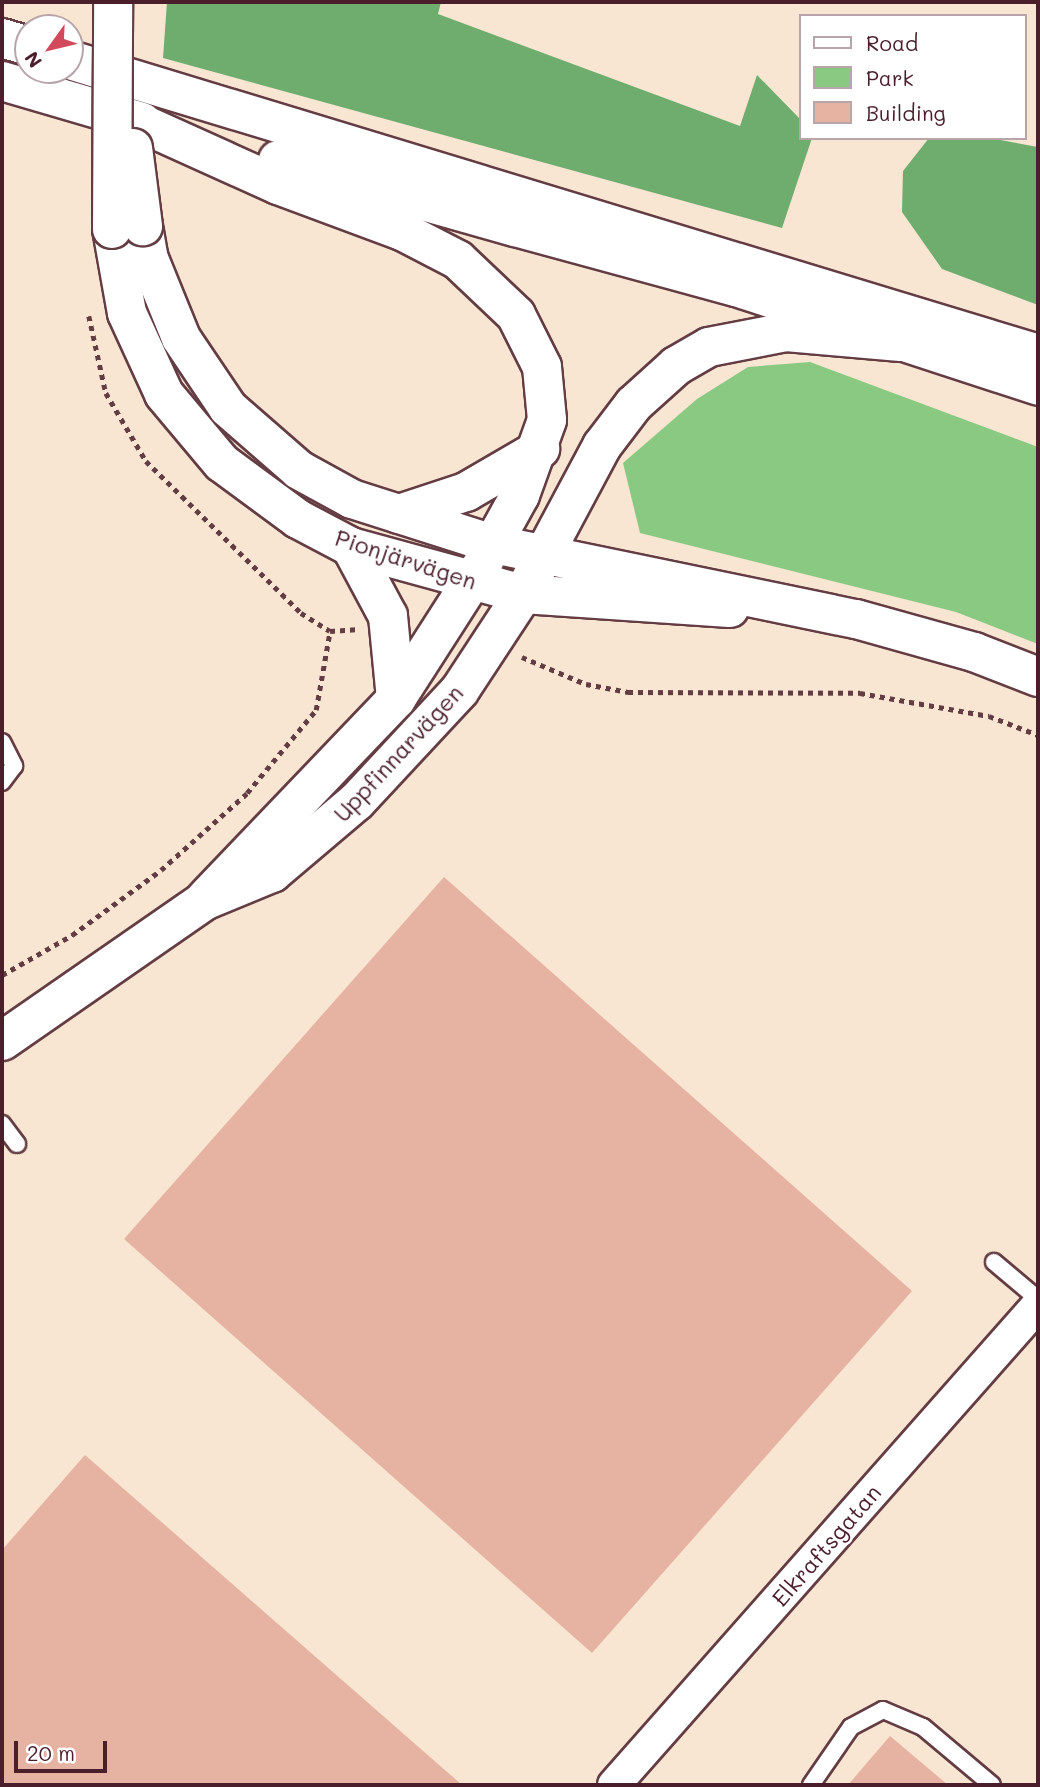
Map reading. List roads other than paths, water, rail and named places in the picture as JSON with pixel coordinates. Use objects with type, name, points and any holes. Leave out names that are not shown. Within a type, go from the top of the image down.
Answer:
[{"type":"main road","name":"Pionjärvägen","points":[[113,2],[127,227],[149,259],[181,338],[228,408],[299,470],[398,514],[493,544],[869,623],[1038,677]]},
{"type":"main road","name":"Pionjärvägen","points":[[136,2],[132,158],[127,227],[115,265],[141,352],[192,431],[269,500],[351,547],[523,594],[711,611],[766,603]]},
{"type":"main road","points":[[84,64],[1038,354]]},
{"type":"main road","points":[[2,81],[515,228],[736,287],[1038,386]]},
{"type":"main road","name":"Uppfinnarvägen","points":[[2,1041],[204,901],[396,699],[473,582],[540,449],[548,393],[542,367],[516,315],[495,289],[458,260],[402,231],[278,185],[135,120]]},
{"type":"main road","name":"Uppfinnarvägen","points":[[204,901],[272,873],[358,801],[460,690],[523,594],[602,446],[634,404],[676,366],[709,347],[786,332],[901,342]]},
{"type":"main road","points":[[398,514],[466,492],[540,449]]},
{"type":"main road","points":[[351,547],[388,616],[396,699]]},
{"type":"street","name":"Elkraftsgatan","points":[[614,1785],[1038,1302]]},
{"type":"lane","points":[[2,742],[13,766],[2,782]]},
{"type":"lane","points":[[2,1124],[17,1144]]},
{"type":"lane","points":[[994,1262],[1038,1302]]},
{"type":"lane","points":[[811,1785],[851,1727],[883,1710],[923,1727],[992,1785]]}]
